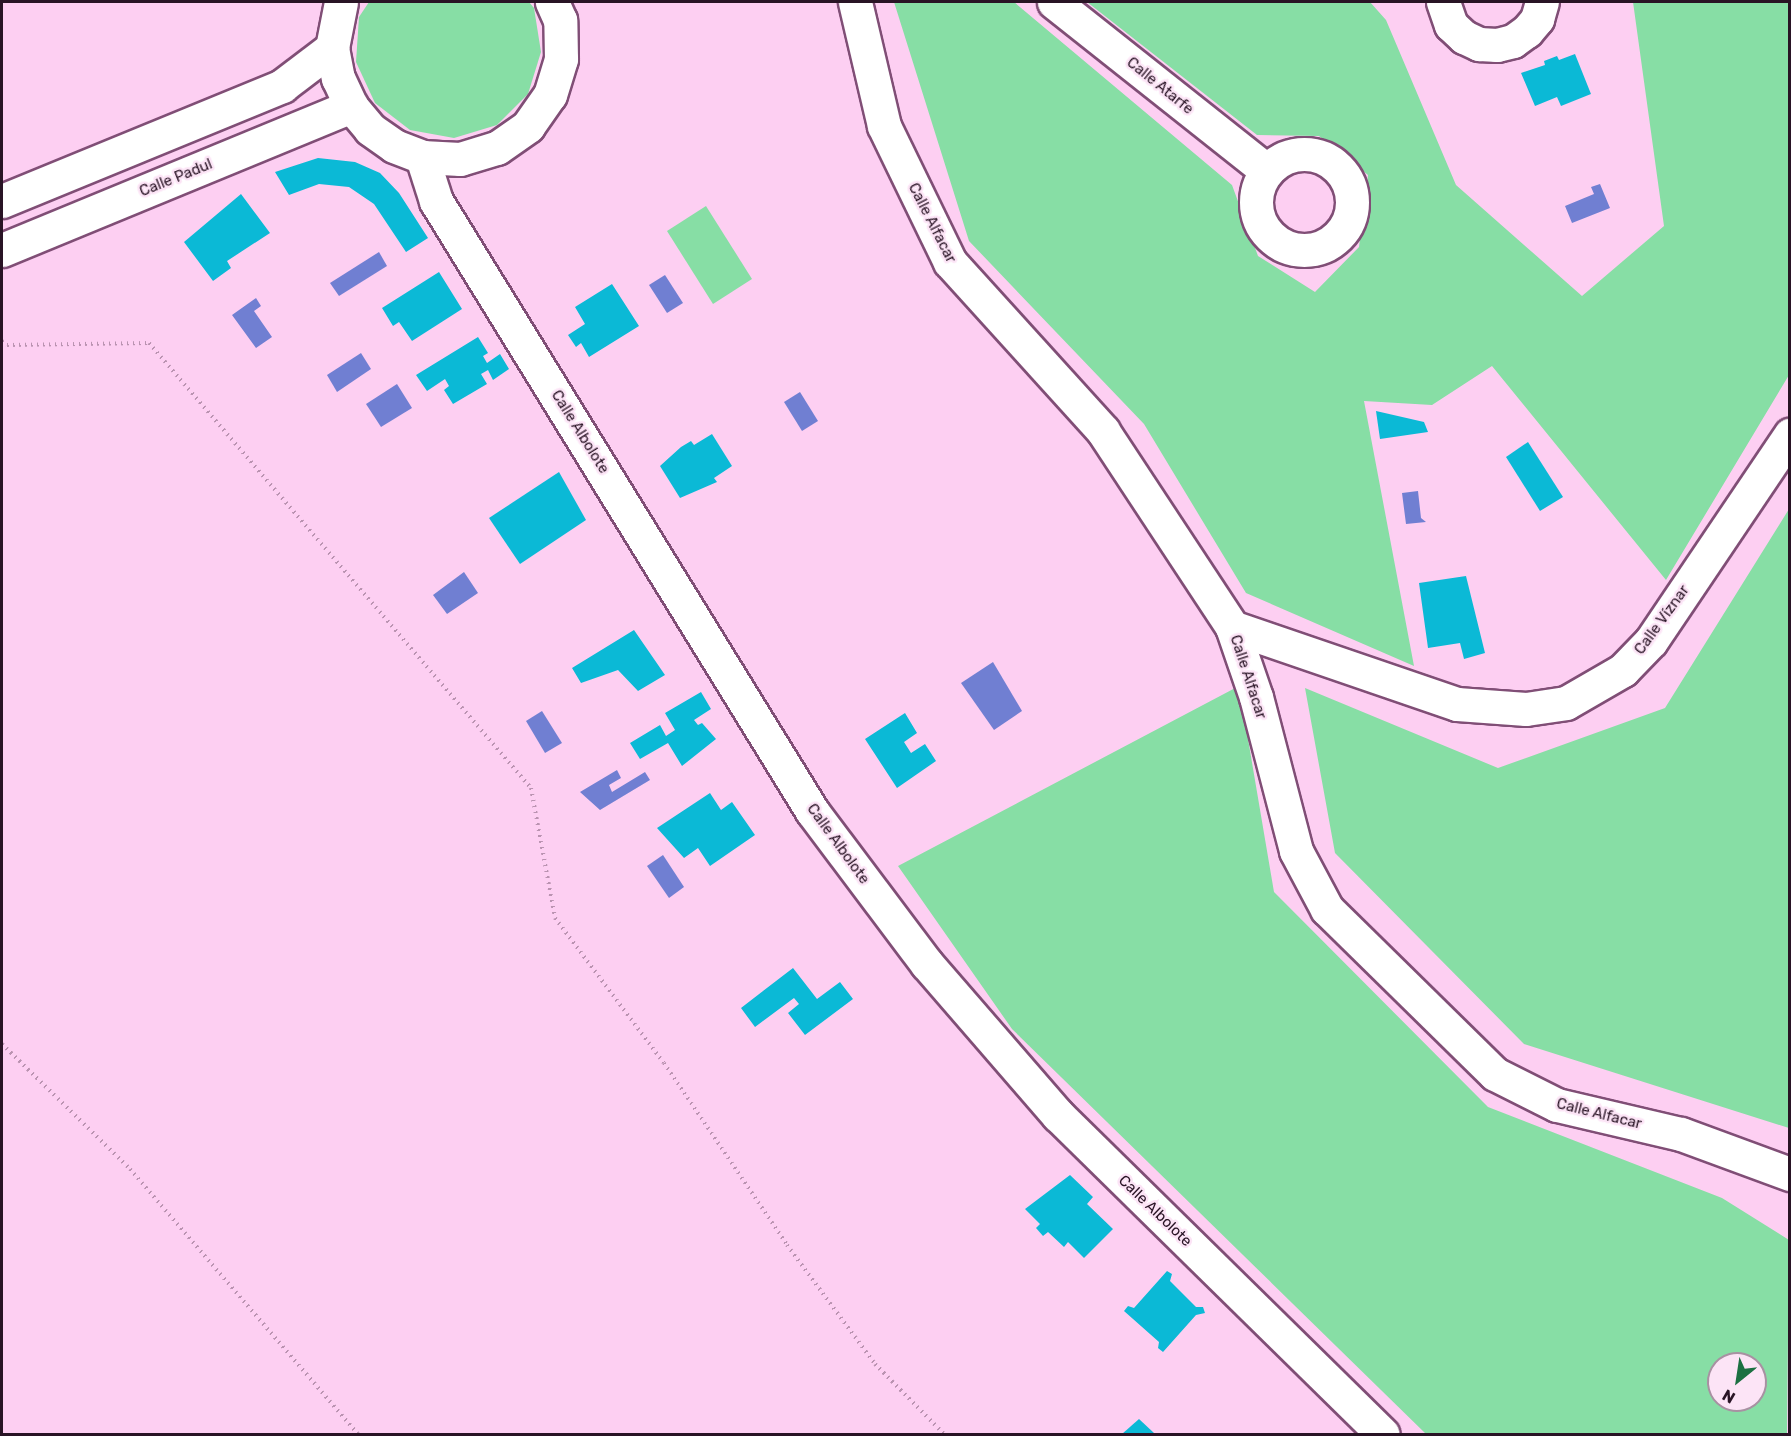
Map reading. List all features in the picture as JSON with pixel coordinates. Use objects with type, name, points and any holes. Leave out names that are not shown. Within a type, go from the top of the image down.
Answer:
[{"type":"street","points":[[341,2],[332,48],[338,78],[351,106],[370,129],[394,146],[422,157],[460,159],[497,148],[528,126],[550,95],[561,58],[560,20],[552,2]]},
{"type":"street","name":"Calle Alfacar","points":[[855,2],[884,126],[950,262],[1103,431],[1232,627],[1256,697],[1296,851],[1327,909],[1495,1074],[1557,1105],[1681,1134],[1790,1174]]},
{"type":"street","name":"Calle Atarfe","points":[[1054,2],[1267,171]]},
{"type":"street","points":[[1443,2],[1452,25],[1464,37],[1479,44],[1497,45],[1527,31],[1537,19],[1542,2]]},
{"type":"street","points":[[2,201],[282,86],[332,48]]},
{"type":"street","name":"Calle Padul","points":[[2,250],[351,106]]},
{"type":"street","name":"Calle Albolote","points":[[422,157],[436,201],[812,811],[927,964],[1058,1115],[1383,1434]]},
{"type":"street","name":"Calle Víznar","points":[[1232,627],[1456,704],[1526,709],[1566,703],[1623,670],[1651,641],[1790,435]]},
{"type":"path","points":[[2,341],[7,345],[148,343],[195,397],[531,788],[555,918],[664,1063],[787,1245],[875,1364],[944,1434]]},
{"type":"path","points":[[2,1044],[130,1169],[358,1434]]},
{"type":"green space","points":[[369,2],[529,2],[534,8],[541,52],[528,94],[497,125],[454,138],[410,130],[375,103],[356,62],[359,17]]},
{"type":"green space","points":[[894,2],[1014,2],[1232,185],[1258,256],[1315,292],[1359,247],[1368,175],[1319,136],[1257,135],[1087,2],[1370,2],[1386,20],[1456,185],[1582,296],[1664,226],[1633,2],[1789,2],[1789,375],[1666,580],[1492,366],[1432,405],[1364,401],[1414,666],[1246,593],[1144,424],[969,241]]},
{"type":"green space","points":[[706,206],[752,279],[713,304],[667,231]]},
{"type":"green space","points":[[1789,509],[1789,1128],[1524,1044],[1335,853],[1305,688],[1498,768],[1665,708]]},
{"type":"green space","points":[[1239,686],[1274,892],[1488,1107],[1722,1198],[1789,1240],[1787,1434],[1426,1434],[1012,1029],[898,866]]},
{"type":"water","points":[[1600,184],[1610,208],[1572,223],[1565,206],[1594,194],[1591,187]]},
{"type":"water","points":[[379,252],[387,266],[339,296],[330,283]]},
{"type":"water","points":[[665,275],[683,303],[667,313],[649,285]]},
{"type":"water","points":[[256,298],[261,306],[254,311],[272,337],[256,348],[232,315]]},
{"type":"water","points":[[361,353],[371,369],[337,392],[327,375]]},
{"type":"water","points":[[397,384],[412,408],[381,427],[366,404]]},
{"type":"water","points":[[800,392],[818,421],[802,431],[784,402]]},
{"type":"water","points":[[1418,491],[1421,518],[1426,522],[1406,524],[1402,493]]},
{"type":"water","points":[[464,572],[478,593],[447,614],[433,595]]},
{"type":"water","points":[[993,662],[1022,711],[994,730],[961,683]]},
{"type":"water","points":[[542,711],[562,743],[545,753],[526,721]]},
{"type":"water","points":[[617,770],[621,778],[609,785],[612,792],[645,772],[650,780],[600,810],[580,792]]},
{"type":"water","points":[[663,855],[684,887],[669,898],[647,866]]},
{"type":"building","points":[[1575,54],[1591,94],[1561,106],[1557,97],[1535,106],[1521,73],[1545,65],[1544,61],[1557,56],[1559,60]]},
{"type":"building","points":[[318,158],[355,162],[380,173],[399,193],[428,238],[406,252],[374,204],[349,187],[319,184],[289,195],[275,172]]},
{"type":"building","points":[[241,194],[270,233],[227,261],[231,268],[213,281],[184,242]]},
{"type":"building","points":[[439,272],[462,309],[412,341],[399,322],[393,326],[382,308]]},
{"type":"building","points":[[612,284],[639,326],[589,357],[581,343],[576,347],[568,335],[585,324],[575,307]]},
{"type":"building","points":[[478,337],[488,353],[483,356],[487,363],[500,354],[509,369],[493,380],[488,370],[481,374],[487,384],[453,404],[444,390],[449,386],[445,379],[427,391],[416,375]]},
{"type":"building","points":[[1376,411],[1424,422],[1428,432],[1380,439]]},
{"type":"building","points":[[712,434],[732,466],[714,478],[717,482],[680,498],[660,466],[681,447],[691,441],[694,445]]},
{"type":"building","points":[[1528,442],[1563,497],[1540,511],[1506,457]]},
{"type":"building","points":[[559,472],[586,520],[520,564],[489,518]]},
{"type":"building","points":[[1466,576],[1485,653],[1464,659],[1460,643],[1428,648],[1419,583]]},
{"type":"building","points":[[634,630],[665,675],[638,691],[618,670],[581,683],[572,668]]},
{"type":"building","points":[[701,692],[711,709],[694,720],[698,725],[702,723],[716,739],[682,766],[668,743],[640,759],[630,743],[660,725],[666,736],[675,730],[665,713]]},
{"type":"building","points":[[905,713],[917,733],[904,742],[911,753],[925,744],[936,761],[897,788],[865,739]]},
{"type":"building","points":[[710,793],[721,810],[732,802],[755,835],[710,866],[698,848],[684,858],[657,828]]},
{"type":"building","points":[[793,968],[817,999],[840,982],[853,999],[805,1035],[788,1013],[799,1004],[794,998],[755,1027],[741,1008]]},
{"type":"building","points":[[1070,1175],[1093,1197],[1087,1204],[1113,1229],[1084,1258],[1068,1242],[1064,1247],[1048,1232],[1043,1236],[1036,1228],[1040,1224],[1025,1209]]},
{"type":"building","points":[[1167,1271],[1172,1274],[1170,1281],[1196,1307],[1203,1307],[1205,1313],[1196,1315],[1163,1352],[1158,1348],[1159,1342],[1124,1311],[1128,1306],[1134,1308]]},
{"type":"building","points":[[1139,1419],[1154,1433],[1122,1434]]}]
